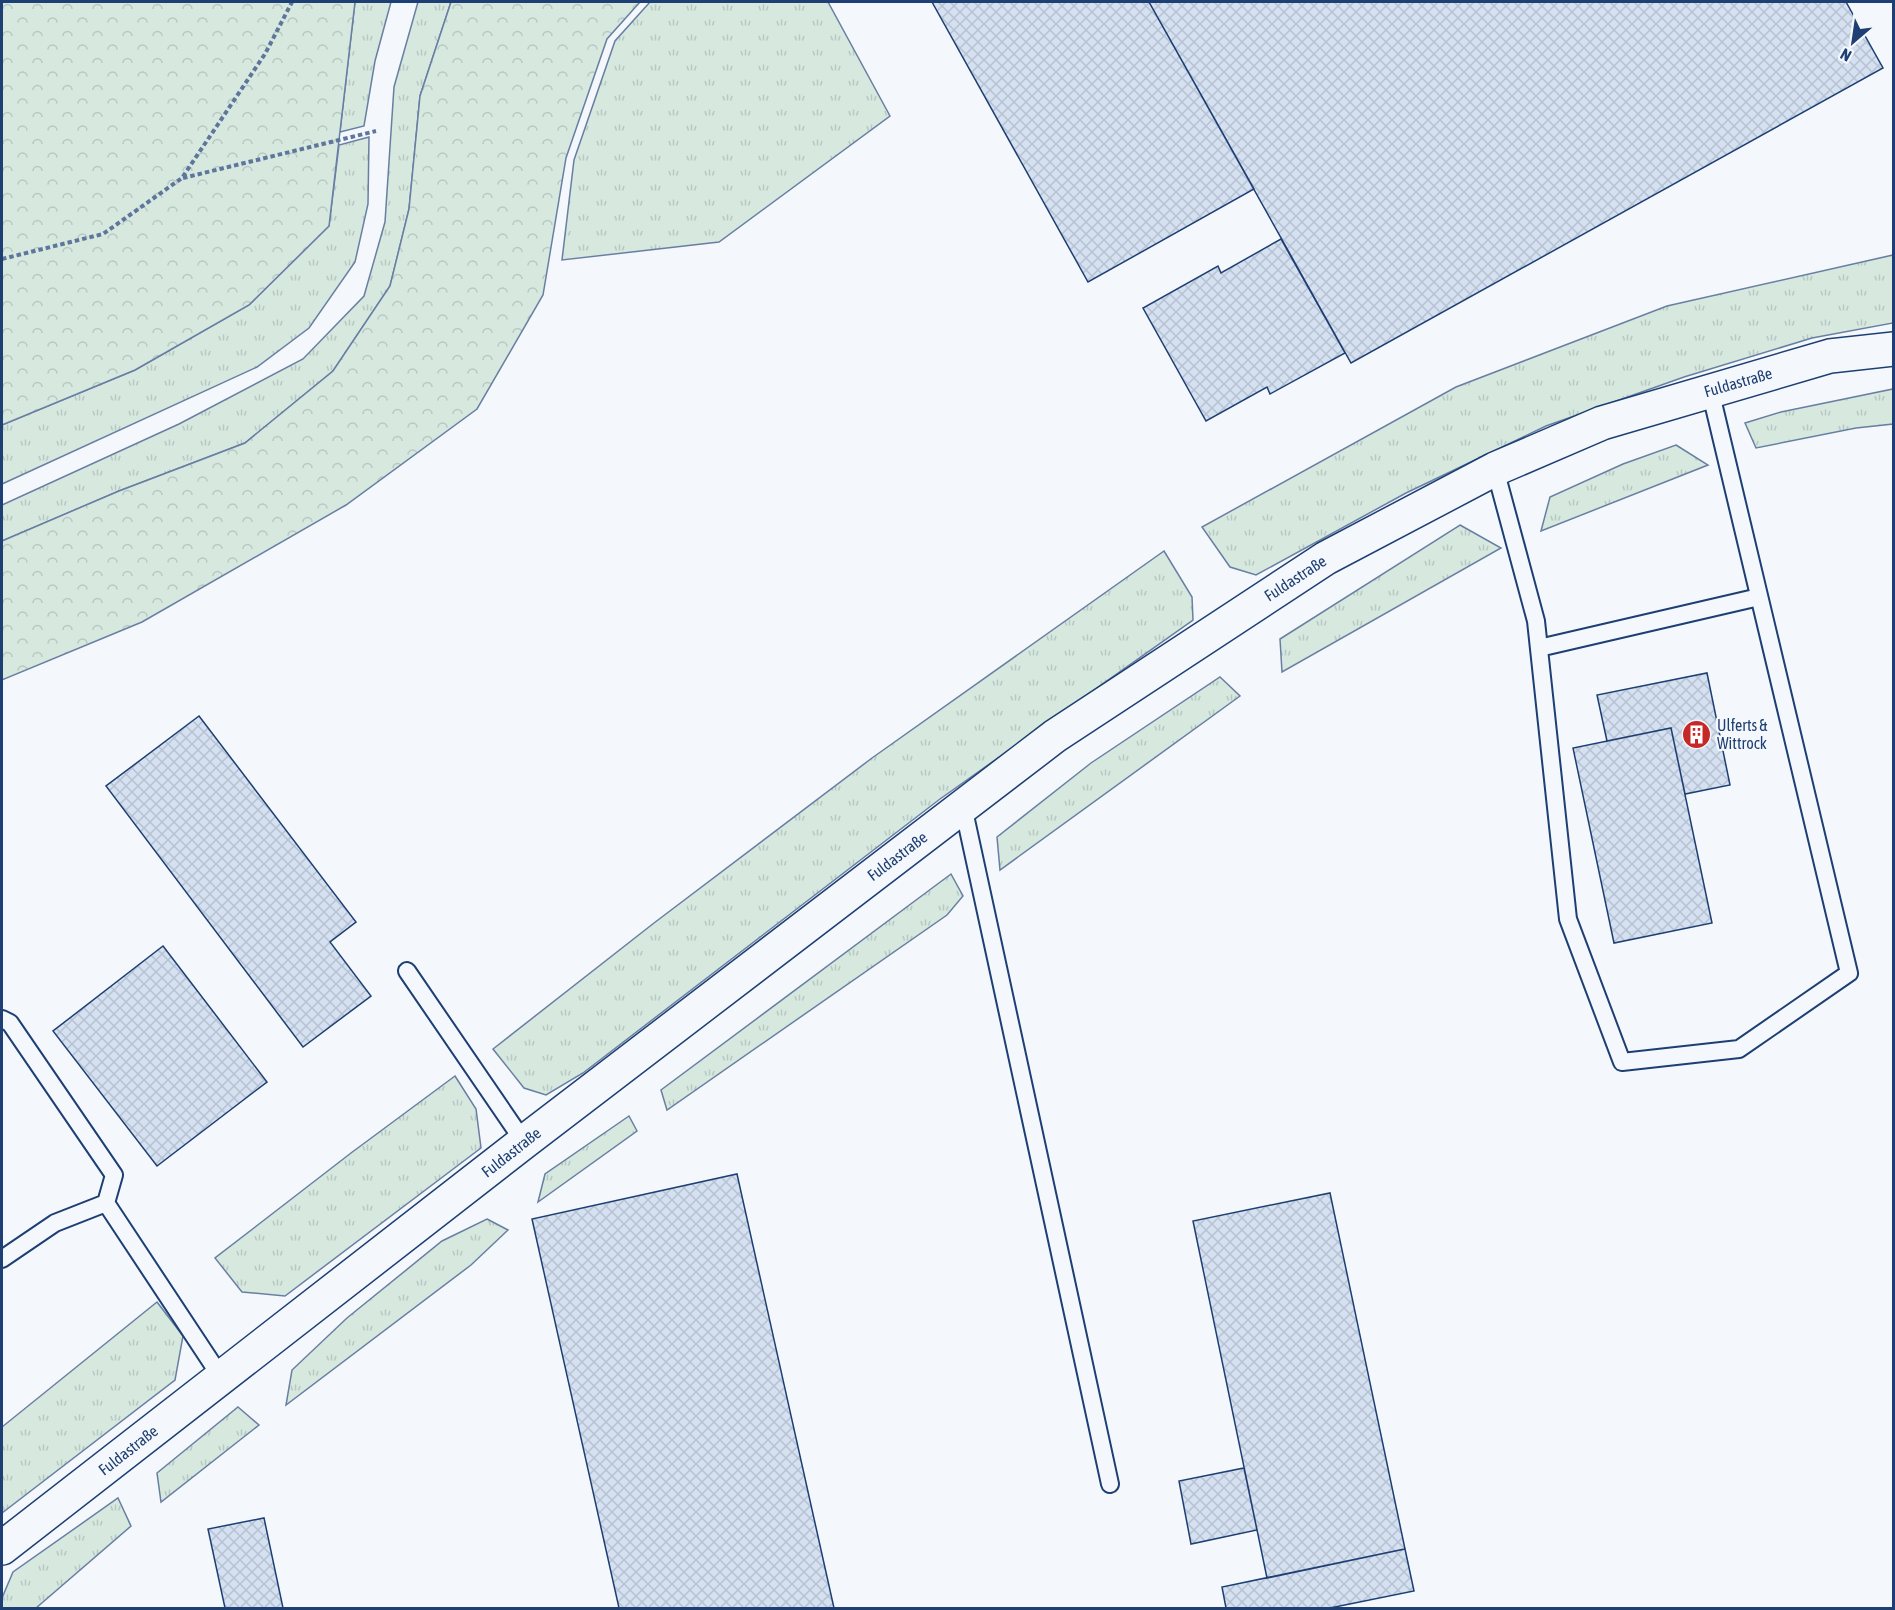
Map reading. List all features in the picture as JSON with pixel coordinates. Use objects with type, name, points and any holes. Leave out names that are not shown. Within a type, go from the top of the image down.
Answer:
[{"type":"street","name":"Fuldastraße","points":[[2,1548],[524,1142],[1055,736],[1326,558],[1495,469],[1602,423],[1830,356],[1893,349]]},
{"type":"lane","points":[[1495,469],[1536,621],[1568,919],[1622,1062],[1739,1049],[1850,973],[1710,390]]},
{"type":"lane","points":[[1539,648],[1760,597]]},
{"type":"lane","points":[[963,806],[1110,1484]]},
{"type":"lane","points":[[407,971],[524,1142]]},
{"type":"lane","points":[[2,1019],[10,1023],[114,1175],[106,1203],[221,1377]]},
{"type":"lane","points":[[2,1260],[55,1223],[106,1203]]},
{"type":"path","points":[[182,178],[265,54],[292,2]]},
{"type":"path","points":[[2,259],[102,234],[182,178],[376,130]]},
{"type":"green space","points":[[2,2],[355,2],[329,226],[249,305],[135,370],[2,425]]},
{"type":"green space","points":[[355,2],[391,2],[375,61],[364,126],[340,132]]},
{"type":"green space","points":[[418,2],[451,2],[420,96],[409,209],[390,286],[333,371],[245,443],[119,491],[2,541],[2,505],[179,424],[303,359],[364,296],[385,222],[394,87]]},
{"type":"green space","points":[[451,2],[640,2],[607,39],[566,158],[543,295],[477,409],[346,505],[142,622],[2,680],[2,541],[119,491],[245,443],[333,371],[390,286],[409,209],[420,96]]},
{"type":"green space","points":[[650,2],[828,2],[890,116],[719,242],[562,260],[574,160],[615,41]]},
{"type":"green space","points":[[369,137],[368,204],[355,262],[309,328],[257,367],[2,484],[2,425],[135,370],[249,305],[329,226],[339,145]]},
{"type":"green space","points":[[1893,255],[1893,323],[1812,338],[1684,377],[1546,426],[1406,493],[1256,575],[1230,567],[1202,527],[1456,387],[1667,306]]},
{"type":"green space","points":[[1893,389],[1893,424],[1856,428],[1756,448],[1745,423],[1781,412]]},
{"type":"green space","points":[[1676,445],[1708,465],[1541,531],[1550,497],[1623,464]]},
{"type":"green space","points":[[1460,525],[1501,548],[1282,672],[1280,639]]},
{"type":"green space","points":[[1164,551],[1192,597],[1193,620],[940,799],[583,1073],[546,1095],[524,1088],[493,1049],[654,923],[872,758]]},
{"type":"green space","points":[[1220,677],[1240,696],[1000,870],[997,837],[1091,763]]},
{"type":"green space","points":[[951,874],[963,896],[947,915],[667,1110],[661,1090]]},
{"type":"green space","points":[[455,1076],[476,1109],[481,1148],[285,1296],[242,1292],[215,1258]]},
{"type":"green space","points":[[629,1116],[637,1131],[538,1202],[545,1174]]},
{"type":"green space","points":[[487,1219],[508,1230],[471,1265],[286,1405],[292,1370],[347,1318],[442,1241]]},
{"type":"green space","points":[[157,1302],[183,1336],[175,1380],[2,1513],[2,1427]]},
{"type":"green space","points":[[238,1407],[259,1425],[161,1502],[157,1473]]},
{"type":"green space","points":[[118,1498],[131,1526],[36,1608],[2,1608],[2,1598],[13,1572]]},
{"type":"building","points":[[932,2],[1149,2],[1254,189],[1088,282]]},
{"type":"building","points":[[1149,2],[1846,2],[1883,68],[1351,363]]},
{"type":"building","points":[[1281,239],[1345,353],[1270,394],[1267,387],[1206,421],[1143,308],[1218,266],[1221,273]]},
{"type":"building","name":"Ulferts & Wittrock","points":[[1707,673],[1730,785],[1685,794],[1671,728],[1607,741],[1597,695]]},
{"type":"building","points":[[199,716],[356,922],[330,942],[371,996],[303,1047],[106,786]]},
{"type":"building","points":[[1671,728],[1712,923],[1614,943],[1573,748]]},
{"type":"building","points":[[163,946],[267,1082],[157,1166],[53,1031]]},
{"type":"building","points":[[737,1174],[834,1608],[619,1608],[532,1219]]},
{"type":"building","points":[[1330,1193],[1405,1549],[1267,1578],[1193,1221]]},
{"type":"building","points":[[1244,1468],[1257,1530],[1191,1544],[1179,1481]]},
{"type":"building","points":[[264,1518],[283,1608],[225,1608],[208,1529]]},
{"type":"building","points":[[1405,1549],[1414,1591],[1330,1608],[1226,1608],[1222,1587]]},
{"type":"place","name":"Ulferts & Wittrock","points":[[1696,734]]}]
